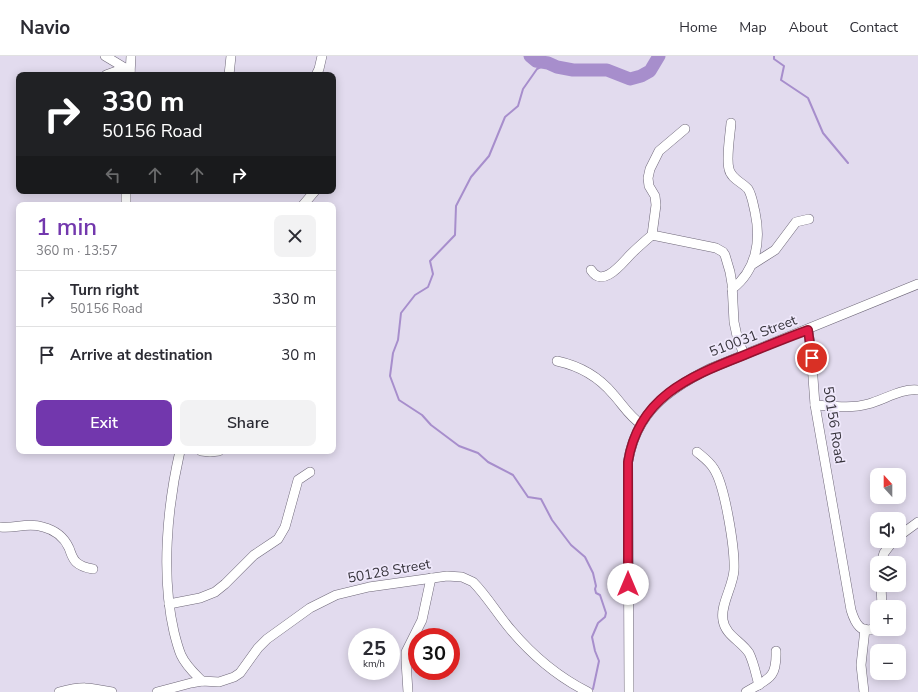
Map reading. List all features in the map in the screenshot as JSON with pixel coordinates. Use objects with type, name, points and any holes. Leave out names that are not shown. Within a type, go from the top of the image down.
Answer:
[{"type":"street","points":[[105,56],[128,71],[131,56]]},
{"type":"street","points":[[229,72],[231,56]]},
{"type":"street","points":[[318,72],[322,56]]},
{"type":"street","points":[[731,124],[729,170],[748,190],[753,202],[757,221],[758,240],[753,264],[743,279],[732,289]]},
{"type":"street","points":[[591,270],[595,276],[600,277],[610,274],[652,235],[656,205],[655,196],[649,186],[648,178],[650,169],[659,151],[685,129]]},
{"type":"street","points":[[306,202],[312,194]]},
{"type":"street","points":[[753,264],[775,250],[796,222],[809,219]]},
{"type":"street","points":[[652,235],[721,250],[725,255],[730,272],[734,322],[744,355]]},
{"type":"street","name":"510031 Street","points":[[628,692],[628,462],[630,446],[641,424],[652,408],[667,394],[688,379],[709,369],[918,284]]},
{"type":"street","name":"50156 Road","points":[[808,330],[815,405],[854,621],[857,626],[865,629]]},
{"type":"street","points":[[557,361],[577,366],[594,376],[613,393],[631,417],[641,424]]},
{"type":"street","points":[[815,405],[856,407],[906,390],[918,390]]},
{"type":"street","points":[[697,452],[710,463],[718,475],[730,529],[734,570],[731,587],[723,606],[723,621],[728,632],[748,653],[759,685]]},
{"type":"street","points":[[179,454],[172,490],[168,529],[167,586],[171,618],[181,655],[188,667],[202,681]]},
{"type":"street","points":[[169,604],[200,598],[215,592],[254,555],[278,539],[285,527],[298,480],[310,472]]},
{"type":"street","points":[[0,527],[10,527],[24,524],[48,529],[63,538],[75,561],[93,570]]},
{"type":"street","points":[[906,531],[915,524]]},
{"type":"street","name":"50128 Street","points":[[157,692],[176,686],[202,681],[219,682],[234,677],[240,673],[258,648],[267,639],[289,622],[323,601],[369,586],[455,576],[462,577],[472,582],[523,644],[548,668],[588,692]]},
{"type":"street","points":[[408,692],[406,652],[422,620],[431,578]]},
{"type":"street","points":[[864,692],[861,665],[865,629],[870,629]]},
{"type":"street","points":[[746,692],[769,678],[775,669],[776,651]]},
{"type":"street","points":[[59,692],[73,688],[86,687],[112,692]]},
{"type":"waterway","points":[[530,56],[536,61],[548,63],[557,67],[573,70],[607,70],[630,79],[641,76],[650,71],[659,56]]},
{"type":"waterway","points":[[774,56],[774,59],[784,66],[781,80],[808,98],[823,133],[848,163]]},
{"type":"waterway","points":[[548,63],[537,69],[523,89],[518,106],[505,117],[489,156],[471,177],[456,206],[455,235],[430,261],[433,274],[428,287],[415,295],[401,313],[398,340],[393,353],[390,376],[399,400],[422,415],[431,425],[459,446],[478,453],[488,462],[513,475],[528,497],[541,499],[552,520],[571,545],[585,557],[593,573],[596,593],[600,595],[606,613],[605,617],[598,623],[592,637],[599,661],[593,689]]},
{"type":"route","points":[[628,584],[627,492],[630,446],[635,434],[652,408],[667,394],[688,379],[709,369],[808,330],[812,358]]}]
